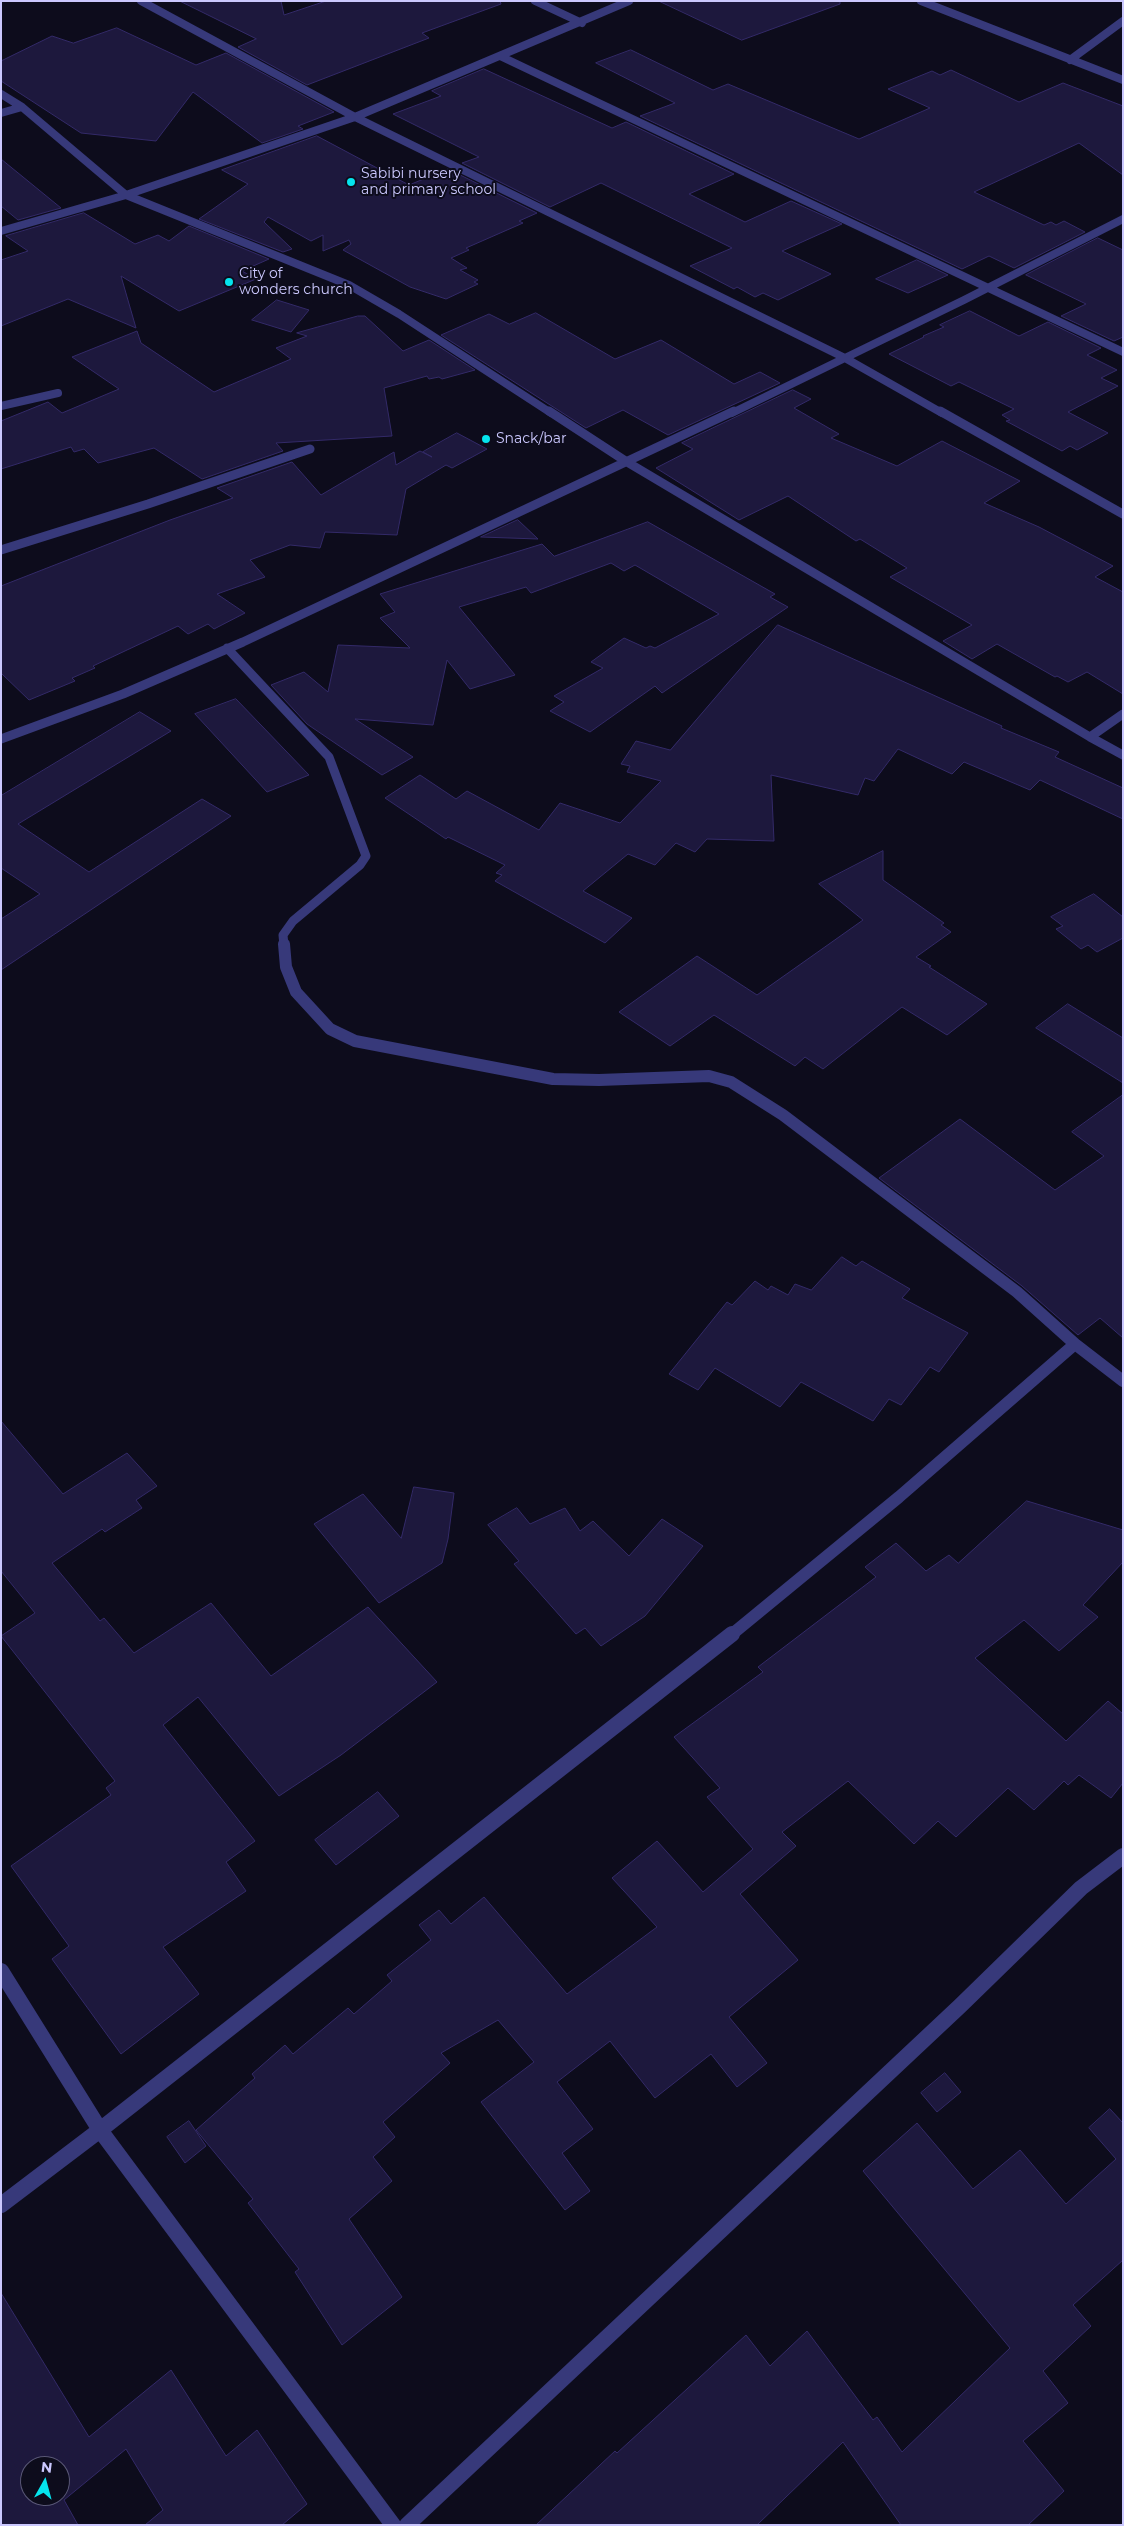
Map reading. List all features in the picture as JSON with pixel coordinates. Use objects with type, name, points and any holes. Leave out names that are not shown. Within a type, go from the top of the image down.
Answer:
[{"type":"street","points":[[142,1],[355,117],[845,358],[1123,514]]},
{"type":"street","points":[[535,1],[582,23]]},
{"type":"street","points":[[1,231],[126,195],[355,117],[582,23],[629,1]]},
{"type":"street","points":[[921,1],[1123,80]]},
{"type":"street","points":[[1070,60],[1123,21]]},
{"type":"street","points":[[500,56],[1123,352]]},
{"type":"street","points":[[1,94],[22,107],[126,195],[349,284],[399,314],[627,462],[1123,755]]},
{"type":"street","points":[[1,113],[22,107]]},
{"type":"street","points":[[1,739],[69,716],[227,648],[627,462],[845,358],[989,289],[1123,219]]},
{"type":"street","points":[[1,406],[58,393]]},
{"type":"street","points":[[1,550],[148,504],[310,449]]},
{"type":"street","points":[[227,648],[328,757],[366,856],[360,865],[293,922],[283,935],[286,967],[296,992],[330,1028],[355,1042],[553,1079],[599,1080],[709,1076],[731,1082],[783,1115],[1017,1292],[1075,1344],[1123,1381]]},
{"type":"street","points":[[1090,737],[1123,714]]},
{"type":"street","points":[[1,2205],[100,2130],[715,1648],[899,1497],[1075,1344]]},
{"type":"street","points":[[407,2525],[960,2006],[1081,1888],[1123,1856]]},
{"type":"street","points":[[1,1972],[100,2130],[394,2525]]},
{"type":"building","points":[[180,1],[281,1],[284,15],[326,1],[500,1],[501,4],[422,33],[429,38],[307,85],[238,47],[256,39]]},
{"type":"building","points":[[659,1],[840,1],[840,4],[742,40]]},
{"type":"building","points":[[117,28],[196,65],[226,53],[334,112],[298,126],[303,129],[262,143],[193,92],[156,141],[81,133],[1,81],[1,61],[52,36],[73,43]]},
{"type":"building","points":[[631,50],[713,90],[728,84],[859,139],[930,108],[888,89],[932,71],[940,75],[951,70],[1019,102],[1063,83],[1123,106],[1123,175],[1079,143],[974,192],[1044,225],[1051,222],[1056,225],[1064,221],[1085,232],[1014,268],[989,256],[962,269],[640,116],[675,103],[596,63]]},
{"type":"building","points":[[484,69],[612,128],[626,122],[734,174],[689,194],[745,222],[791,201],[842,224],[782,251],[831,274],[778,300],[763,293],[755,297],[737,287],[734,289],[690,266],[732,248],[601,183],[550,207],[462,163],[479,157],[393,114],[441,96],[432,91]]},
{"type":"building","points":[[317,136],[409,185],[448,169],[537,213],[519,221],[523,223],[466,248],[469,250],[451,258],[467,268],[460,270],[478,280],[474,282],[478,284],[446,299],[410,287],[343,250],[351,244],[349,240],[323,251],[323,235],[311,241],[268,217],[264,222],[292,249],[283,252],[199,219],[248,184],[222,170]]},
{"type":"building","points":[[1,159],[61,208],[18,220],[1,206]]},
{"type":"building","points":[[84,213],[135,244],[158,235],[169,241],[189,226],[269,259],[242,271],[256,279],[179,311],[121,276],[136,328],[68,299],[1,326],[1,260],[28,251],[6,236]]},
{"type":"building","points":[[1098,238],[1123,250],[1123,337],[1114,341],[1061,316],[1086,304],[1026,275]]},
{"type":"building","points":[[917,260],[948,275],[908,293],[876,279]]},
{"type":"building","points":[[277,300],[309,310],[291,332],[252,320]]},
{"type":"building","points":[[970,311],[1019,336],[1048,322],[1101,348],[1087,355],[1117,370],[1101,378],[1118,386],[1068,412],[1108,433],[1077,450],[1070,446],[1062,451],[1006,421],[1010,420],[1002,415],[1014,409],[959,382],[951,386],[889,354],[944,327],[940,325]]},
{"type":"building","points":[[536,313],[615,359],[661,340],[734,384],[760,372],[780,383],[668,435],[623,410],[586,428],[441,335],[489,314],[509,324]]},
{"type":"building","points":[[358,316],[365,316],[403,351],[429,340],[475,370],[442,379],[439,377],[429,379],[427,376],[384,388],[392,436],[276,443],[283,451],[202,479],[154,448],[98,463],[84,449],[74,452],[71,447],[1,469],[1,421],[48,402],[62,413],[119,389],[72,357],[137,331],[141,343],[214,392],[291,359],[276,348],[307,336],[297,333]]},
{"type":"building","points":[[793,390],[811,399],[794,408],[839,434],[831,438],[897,466],[942,441],[1020,481],[984,503],[1039,527],[1113,566],[1095,577],[1123,592],[1123,694],[1087,672],[1068,682],[1057,676],[1055,677],[997,644],[972,659],[943,641],[972,625],[890,577],[907,568],[860,539],[856,541],[788,496],[739,520],[656,468],[693,449],[682,443]]},
{"type":"building","points":[[457,433],[487,449],[452,468],[446,465],[406,489],[397,535],[325,532],[320,548],[290,545],[250,560],[265,577],[217,594],[245,613],[214,629],[208,624],[188,634],[178,626],[93,666],[95,668],[72,678],[75,681],[29,700],[1,673],[1,586],[170,520],[233,498],[217,488],[292,462],[321,495],[394,452],[396,465],[420,451],[432,457],[423,452]]},
{"type":"building","points":[[518,520],[538,539],[481,537]]},
{"type":"building","points":[[648,522],[775,594],[770,597],[788,607],[662,693],[655,686],[590,732],[550,711],[564,702],[554,696],[603,668],[591,662],[624,638],[646,648],[650,646],[655,648],[719,614],[635,565],[624,571],[611,563],[531,593],[526,587],[459,607],[515,675],[470,689],[447,660],[433,725],[355,719],[413,757],[382,775],[307,724],[271,685],[304,672],[328,692],[338,645],[410,648],[380,618],[395,612],[380,594],[542,544],[554,556]]},
{"type":"building","points":[[778,625],[1002,726],[1001,728],[1059,752],[1055,757],[1123,788],[1123,819],[1040,780],[1030,790],[964,762],[952,774],[898,749],[874,781],[865,778],[858,795],[771,775],[774,841],[707,839],[695,852],[676,843],[655,865],[628,854],[583,891],[632,918],[605,943],[495,881],[502,875],[496,873],[505,865],[448,837],[446,839],[385,798],[420,775],[456,799],[467,791],[539,830],[560,803],[620,823],[661,781],[627,772],[630,766],[621,764],[636,741],[670,750]]},
{"type":"building","points":[[236,699],[309,775],[267,792],[195,714]]},
{"type":"building","points":[[140,712],[171,731],[18,824],[89,872],[202,799],[231,816],[1,970],[1,919],[40,894],[1,868],[1,796]]},
{"type":"building","points":[[883,851],[883,880],[944,923],[941,925],[951,932],[916,957],[987,1004],[947,1035],[902,1007],[823,1069],[805,1057],[795,1066],[714,1015],[670,1046],[619,1012],[697,956],[757,995],[863,920],[819,884]]},
{"type":"building","points":[[1094,894],[1123,917],[1123,938],[1097,952],[1088,945],[1081,949],[1056,929],[1063,926],[1051,917]]},
{"type":"building","points":[[1068,1004],[1123,1038],[1123,1083],[1036,1028]]},
{"type":"building","points":[[1123,1095],[1123,1338],[1100,1318],[1078,1335],[1022,1286],[879,1178],[960,1119],[1055,1190],[1104,1156],[1072,1132]]},
{"type":"building","points":[[842,1257],[856,1266],[862,1261],[910,1289],[902,1298],[968,1333],[939,1372],[930,1367],[901,1405],[889,1399],[873,1421],[801,1382],[780,1407],[715,1368],[698,1390],[669,1374],[727,1302],[732,1305],[755,1281],[768,1290],[771,1286],[788,1295],[795,1284],[811,1290]]},
{"type":"building","points":[[1,1421],[63,1494],[127,1453],[157,1486],[136,1500],[142,1508],[105,1532],[102,1529],[52,1563],[100,1621],[104,1618],[134,1653],[211,1603],[271,1676],[368,1607],[437,1682],[341,1755],[279,1796],[198,1697],[163,1725],[255,1841],[226,1862],[246,1891],[163,1947],[199,1994],[121,2054],[52,1959],[69,1946],[11,1866],[111,1795],[106,1788],[115,1781],[1,1636],[35,1613],[1,1571]]},
{"type":"building","points":[[414,1487],[454,1493],[448,1539],[442,1563],[379,1603],[314,1524],[363,1494],[401,1538]]},
{"type":"building","points":[[1027,1501],[1123,1530],[1123,1562],[1083,1605],[1098,1617],[1059,1651],[1024,1620],[975,1658],[1066,1741],[1108,1701],[1123,1714],[1123,1783],[1111,1798],[1079,1775],[1068,1785],[1064,1781],[1034,1810],[1008,1788],[956,1837],[938,1821],[914,1844],[848,1781],[782,1832],[796,1846],[740,1894],[798,1960],[729,2017],[767,2063],[737,2087],[711,2054],[655,2098],[610,2041],[557,2082],[593,2129],[562,2153],[590,2191],[565,2210],[481,2102],[534,2062],[498,2020],[441,2053],[450,2063],[383,2122],[395,2137],[373,2157],[392,2181],[349,2219],[402,2297],[342,2345],[295,2272],[299,2269],[248,2203],[253,2199],[196,2130],[255,2078],[252,2074],[285,2045],[293,2054],[348,2008],[354,2014],[392,1981],[387,1975],[431,1940],[419,1925],[439,1910],[451,1924],[484,1897],[567,1994],[657,1927],[612,1878],[657,1841],[703,1892],[753,1849],[707,1797],[720,1788],[674,1737],[763,1672],[758,1667],[876,1577],[865,1567],[896,1543],[926,1571],[949,1555],[958,1563]]},
{"type":"building","points":[[517,1508],[530,1524],[565,1508],[580,1531],[593,1521],[629,1556],[662,1519],[703,1546],[645,1616],[601,1646],[585,1628],[576,1634],[514,1564],[519,1561],[488,1525]]},
{"type":"building","points":[[378,1792],[399,1816],[336,1865],[315,1840]]},
{"type":"building","points":[[945,2073],[961,2092],[937,2112],[921,2093]]},
{"type":"building","points":[[1110,2109],[1123,2123],[1123,2260],[1073,2305],[1091,2326],[1043,2371],[1068,2403],[1023,2441],[1064,2491],[1028,2525],[901,2525],[843,2442],[757,2525],[536,2525],[615,2451],[617,2453],[746,2335],[770,2366],[807,2331],[873,2420],[877,2417],[902,2452],[1010,2348],[863,2171],[917,2123],[973,2189],[1020,2150],[1066,2204],[1116,2159],[1089,2128]]},
{"type":"building","points":[[189,2121],[206,2146],[185,2163],[167,2137]]},
{"type":"building","points":[[1,2293],[89,2437],[171,2370],[226,2456],[257,2430],[307,2504],[282,2525],[145,2525],[163,2510],[126,2449],[70,2495],[70,2456],[20,2456],[20,2506],[67,2506],[78,2525],[1,2525]]},
{"type":"place","name":"Sabibi nursery and primary school","points":[[351,182]]},
{"type":"place","name":"City of wonders church","points":[[229,282]]},
{"type":"place","name":"Snack/bar","points":[[486,439]]}]
